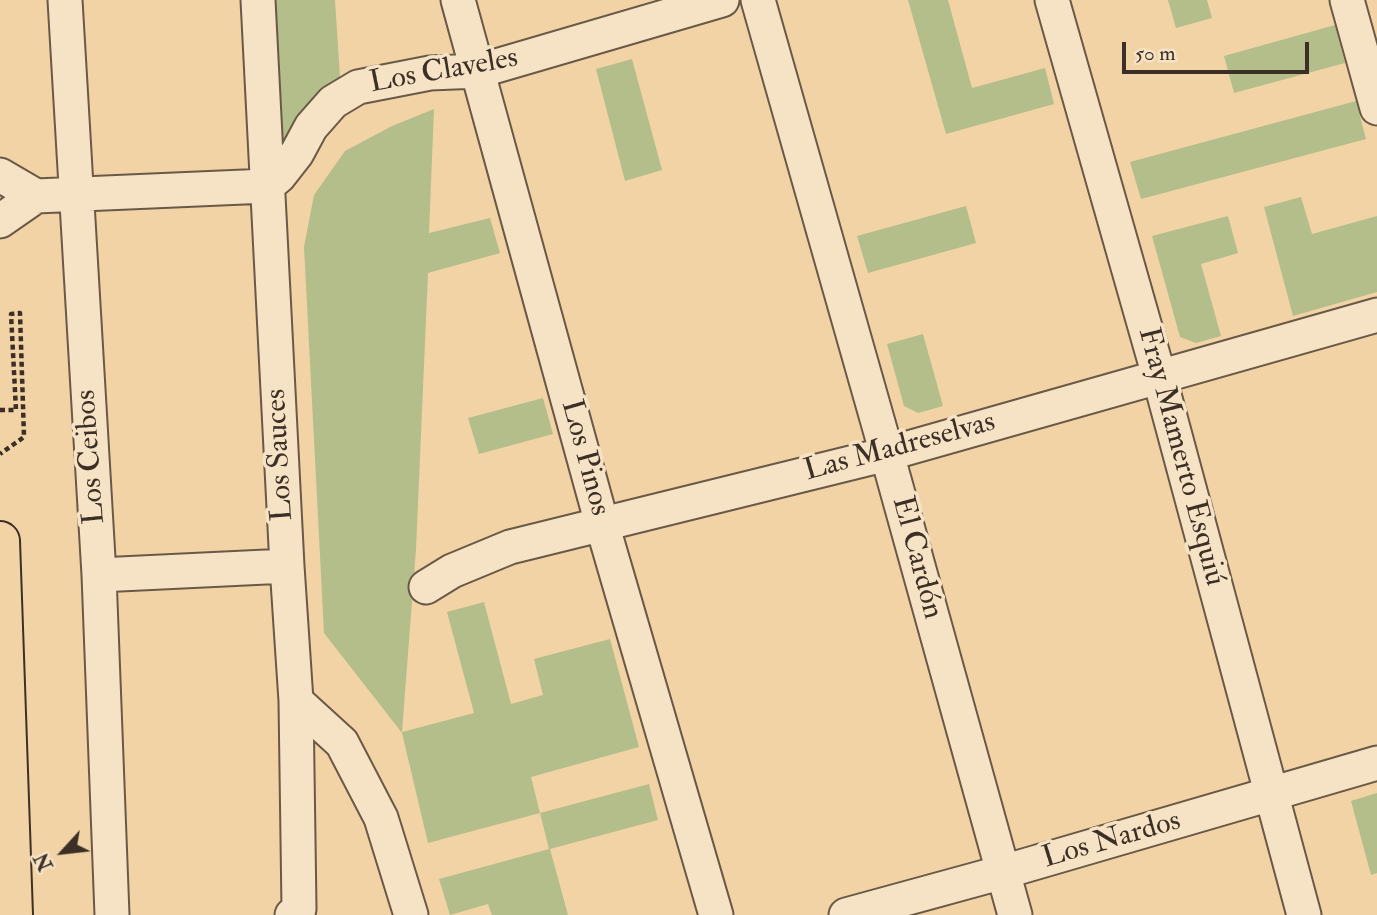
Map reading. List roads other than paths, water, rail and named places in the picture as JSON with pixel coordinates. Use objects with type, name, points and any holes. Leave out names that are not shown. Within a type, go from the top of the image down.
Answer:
[{"type":"main road","points":[[0,541],[13,915]]},
{"type":"street","name":"Los Ceibos","points":[[65,0],[99,575],[112,915]]},
{"type":"street","name":"Los Sauces","points":[[258,0],[296,701],[296,912]]},
{"type":"street","name":"Los Pinos","points":[[458,0],[602,524],[716,915]]},
{"type":"street","name":"Los Claveles","points":[[267,186],[291,161],[311,127],[333,102],[358,87],[430,73],[479,71],[722,0]]},
{"type":"street","name":"El Cardón","points":[[758,0],[1015,915]]},
{"type":"street","name":"Fray Mamerto Esquiú","points":[[1052,0],[1159,376],[1304,915]]},
{"type":"street","points":[[1347,0],[1377,108]]},
{"type":"street","points":[[0,174],[36,196]]},
{"type":"street","points":[[0,221],[36,196],[267,186]]},
{"type":"street","name":"Las Madreselvas","points":[[426,587],[452,571],[510,547],[887,454],[1377,315]]},
{"type":"street","points":[[99,575],[287,566]]},
{"type":"street","points":[[296,701],[342,743],[381,818],[411,915]]},
{"type":"street","name":"Los Nardos","points":[[846,915],[1377,763]]}]
